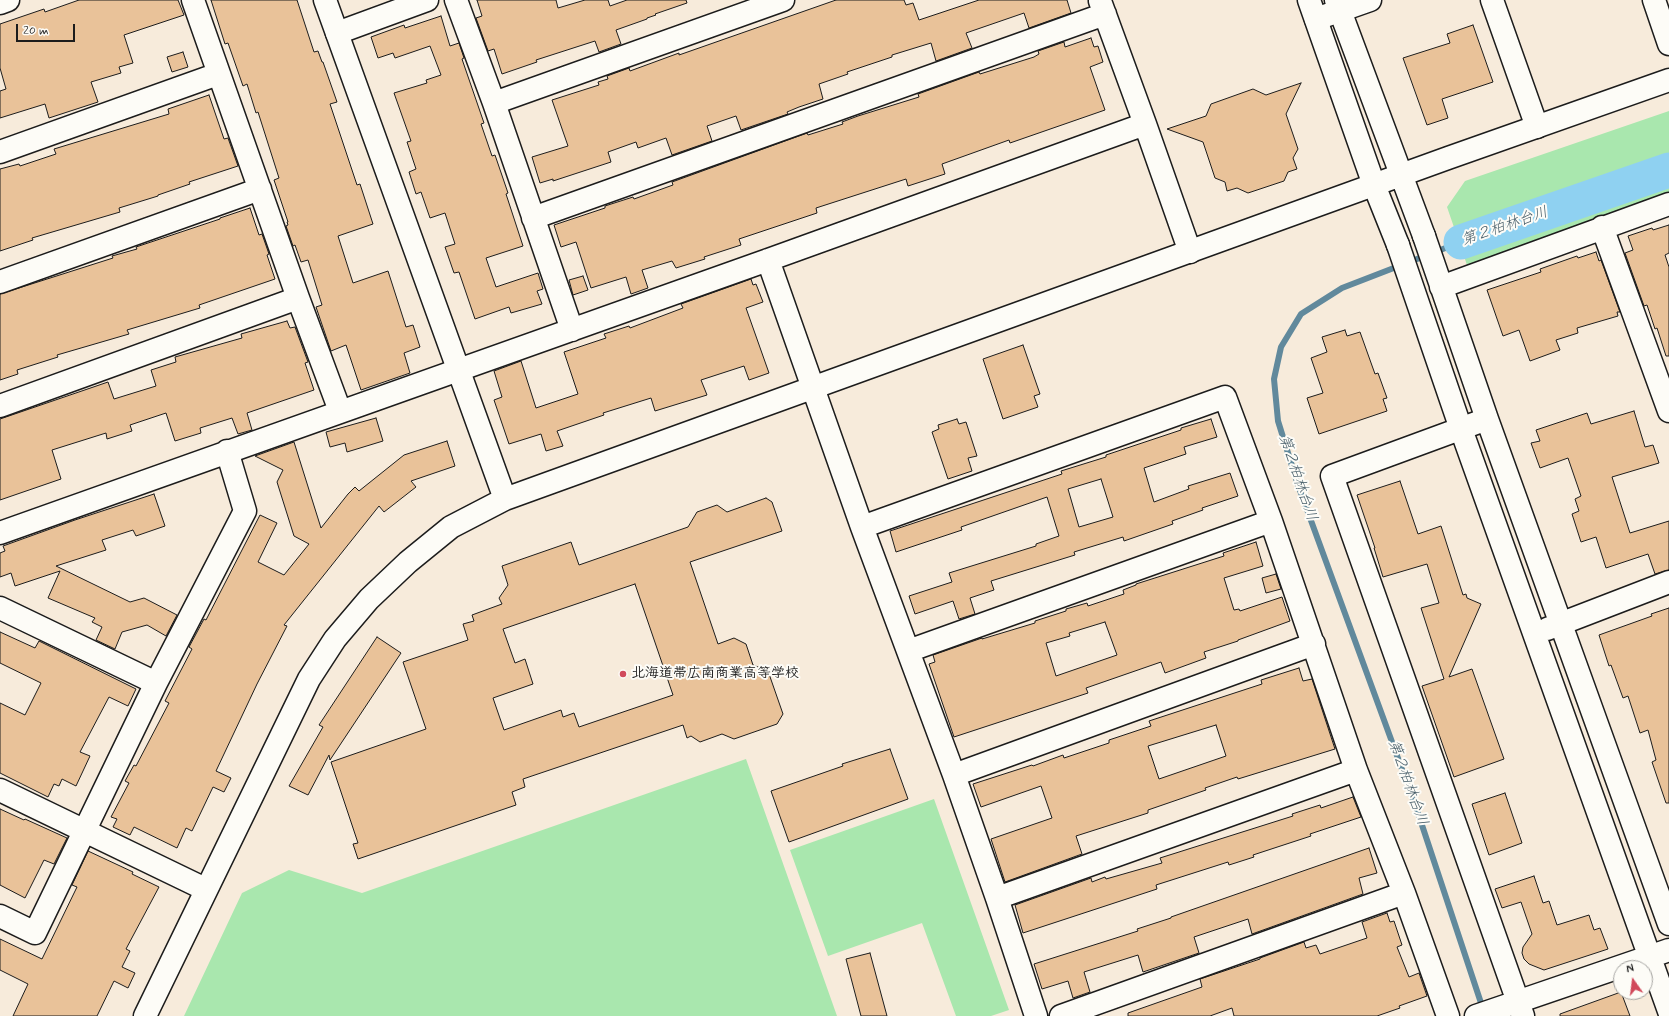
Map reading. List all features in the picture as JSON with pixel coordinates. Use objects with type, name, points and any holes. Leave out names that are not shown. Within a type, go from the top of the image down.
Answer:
[{"type":"street","points":[[0,3],[8,0]]},
{"type":"street","points":[[193,0],[298,298],[340,411]]},
{"type":"street","points":[[325,0],[504,499]]},
{"type":"street","points":[[336,33],[427,0]]},
{"type":"street","points":[[456,0],[494,103],[572,330]]},
{"type":"street","points":[[494,103],[783,0]]},
{"type":"street","points":[[1370,0],[1313,10],[1374,185],[1398,245],[1461,429],[1535,634],[1659,953],[1669,1011]]},
{"type":"street","points":[[1492,0],[1537,127]]},
{"type":"street","points":[[1654,0],[1669,44]]},
{"type":"street","points":[[1338,5],[1424,236],[1487,419],[1669,924]]},
{"type":"street","points":[[533,218],[1102,7],[1190,252]]},
{"type":"street","points":[[0,152],[218,74]]},
{"type":"street","points":[[145,1016],[205,889],[309,679],[336,639],[369,599],[408,562],[451,527],[504,499],[1401,175],[1669,80]]},
{"type":"street","points":[[0,533],[227,451],[768,260],[1145,124]]},
{"type":"street","points":[[0,282],[260,189]]},
{"type":"street","points":[[1439,280],[1669,204]]},
{"type":"street","points":[[1602,227],[1667,400]]},
{"type":"street","points":[[768,260],[862,527],[954,775],[1036,1016]]},
{"type":"street","points":[[0,406],[298,298]]},
{"type":"street","points":[[862,527],[1225,397],[1271,521],[1356,770],[1404,893],[1448,1016]]},
{"type":"street","points":[[1487,419],[1332,476],[1514,1009]]},
{"type":"street","points":[[0,916],[35,933],[156,683],[245,511],[227,451]]},
{"type":"street","points":[[908,651],[1271,521]]},
{"type":"street","points":[[1535,634],[1669,582]]},
{"type":"street","points":[[0,608],[156,683]]},
{"type":"street","points":[[954,775],[1314,644]]},
{"type":"street","points":[[997,898],[1356,770]]},
{"type":"street","points":[[0,790],[205,889]]},
{"type":"street","points":[[1061,1016],[1404,893]]},
{"type":"street","points":[[1476,1016],[1514,1009],[1659,953]]},
{"type":"green space","points":[[1669,111],[1669,196],[1467,265],[1447,207],[1465,181]]},
{"type":"green space","points":[[746,759],[837,1016],[184,1016],[242,893],[289,870],[362,893]]},
{"type":"green space","points":[[934,799],[1009,1010],[991,1016],[956,1016],[922,923],[828,956],[790,850]]},
{"type":"building","points":[[79,0],[178,0],[184,15],[124,35],[133,63],[119,67],[121,73],[91,82],[98,102],[49,118],[45,104],[0,118],[0,91],[6,89],[0,68],[0,24],[44,9],[45,12]]},
{"type":"building","points":[[211,0],[297,0],[314,52],[318,51],[337,102],[330,104],[357,185],[360,184],[373,224],[338,236],[353,283],[388,271],[406,327],[413,325],[420,347],[404,353],[410,373],[361,390],[346,345],[331,351],[316,307],[322,305],[308,260],[301,262],[295,245],[293,246],[286,226],[288,225],[288,222],[274,180],[279,178],[258,112],[256,113],[247,84],[243,86],[228,43],[225,44]]},
{"type":"building","points":[[477,0],[556,0],[558,8],[585,0],[608,0],[610,6],[627,0],[686,0],[687,3],[616,30],[621,44],[599,52],[595,41],[536,60],[537,62],[502,74],[494,49],[488,51],[476,18],[482,16]]},
{"type":"building","points":[[836,0],[904,0],[906,5],[913,3],[919,20],[979,0],[1067,0],[1071,13],[1029,28],[1024,13],[966,33],[972,48],[936,61],[931,43],[892,55],[892,57],[847,72],[848,74],[819,84],[823,99],[787,112],[788,114],[741,130],[736,116],[707,126],[712,141],[672,155],[666,138],[638,148],[636,142],[608,152],[611,162],[553,181],[553,179],[540,183],[532,157],[568,146],[552,100],[599,85],[598,82],[608,79],[607,76],[629,68],[630,71],[679,53],[679,55]]},
{"type":"building","points":[[441,16],[450,46],[459,43],[464,58],[462,59],[484,123],[481,124],[492,156],[495,155],[508,193],[506,194],[523,246],[486,258],[496,287],[538,273],[543,289],[537,291],[542,304],[511,313],[509,307],[475,319],[459,272],[454,273],[445,247],[455,244],[445,213],[430,218],[421,192],[416,194],[409,172],[416,169],[407,142],[411,141],[394,93],[427,83],[426,80],[441,75],[430,46],[395,58],[393,53],[378,58],[371,37],[404,25],[405,28]]},
{"type":"building","points":[[1473,25],[1493,82],[1442,99],[1448,118],[1427,125],[1403,58],[1450,43],[1447,34]]},
{"type":"building","points":[[1091,38],[1094,47],[1098,46],[1103,62],[1090,67],[1105,110],[1010,143],[1009,140],[942,164],[945,174],[908,186],[906,179],[816,208],[817,213],[739,239],[741,245],[704,257],[705,259],[676,268],[672,261],[642,270],[648,288],[631,294],[626,277],[591,288],[576,242],[561,247],[554,225],[605,208],[605,206],[633,197],[634,199],[673,185],[672,182],[807,133],[808,135],[843,124],[842,122],[858,116],[919,97],[918,94],[979,72],[980,74],[1034,57],[1039,54],[1038,51],[1064,42],[1065,47]]},
{"type":"building","points":[[183,52],[188,67],[172,72],[167,57]]},
{"type":"building","points":[[1301,83],[1286,114],[1298,149],[1293,158],[1297,169],[1288,172],[1284,181],[1248,193],[1237,188],[1227,191],[1225,182],[1215,178],[1203,142],[1167,129],[1206,116],[1211,104],[1253,89],[1266,95]]},
{"type":"building","points":[[209,95],[224,139],[228,138],[238,166],[189,182],[190,184],[158,196],[119,208],[120,212],[32,238],[33,240],[0,251],[0,169],[19,164],[20,166],[56,154],[54,149],[169,114],[168,109]]},
{"type":"building","points":[[250,208],[259,235],[262,234],[275,279],[199,305],[200,308],[127,330],[129,334],[57,355],[58,357],[17,370],[18,374],[0,380],[0,294],[113,258],[112,256],[137,249],[136,247]]},
{"type":"building","points":[[1669,225],[1669,253],[1665,255],[1669,267],[1669,356],[1666,356],[1657,328],[1655,329],[1647,305],[1644,306],[1625,253],[1633,250],[1628,236],[1652,228],[1653,230]]},
{"type":"building","points":[[1596,252],[1599,261],[1601,260],[1620,312],[1617,312],[1618,316],[1577,328],[1578,333],[1556,340],[1560,350],[1530,361],[1519,330],[1503,336],[1487,290],[1541,272],[1540,269],[1577,256],[1578,258]]},
{"type":"building","points":[[583,276],[588,290],[573,295],[569,280]]},
{"type":"building","points":[[751,279],[753,285],[756,284],[763,302],[746,308],[769,373],[749,380],[744,366],[701,380],[707,395],[655,411],[651,398],[603,413],[604,415],[557,431],[563,446],[546,451],[541,434],[509,444],[494,400],[502,397],[494,371],[521,361],[536,408],[578,394],[564,352],[606,338],[604,334],[629,326],[630,328],[683,308],[681,304]]},
{"type":"building","points":[[287,321],[290,328],[295,327],[308,362],[305,363],[314,390],[247,413],[252,430],[238,434],[232,418],[200,428],[201,433],[175,441],[166,413],[130,425],[132,431],[107,439],[106,433],[52,450],[61,479],[0,500],[0,419],[108,382],[114,399],[156,386],[151,370],[176,362],[175,357],[242,338],[241,334]]},
{"type":"building","points":[[1345,330],[1347,336],[1360,332],[1375,374],[1378,373],[1387,398],[1383,399],[1387,411],[1319,434],[1307,398],[1323,393],[1311,358],[1327,352],[1322,337]]},
{"type":"building","points":[[1023,345],[1040,394],[1034,396],[1038,407],[1003,419],[983,359]]},
{"type":"building","points":[[1634,411],[1645,447],[1653,445],[1659,463],[1612,477],[1630,533],[1669,521],[1669,570],[1655,574],[1648,554],[1606,568],[1596,537],[1581,542],[1572,514],[1579,511],[1575,499],[1581,496],[1568,458],[1540,468],[1531,443],[1540,441],[1536,430],[1587,413],[1591,424]]},
{"type":"building","points":[[376,418],[383,441],[347,452],[345,443],[330,447],[326,432]]},
{"type":"building","points":[[957,419],[959,424],[966,422],[977,456],[968,458],[972,471],[948,479],[932,432],[939,429],[938,425]]},
{"type":"building","points":[[1211,419],[1217,437],[1184,447],[1186,454],[1144,468],[1154,502],[1189,489],[1188,486],[1230,473],[1238,496],[1202,508],[1203,510],[1172,521],[1173,524],[1124,541],[1123,537],[1074,552],[1075,555],[991,581],[994,590],[970,598],[975,614],[959,619],[953,601],[915,614],[909,596],[952,582],[949,573],[1036,546],[1036,544],[1059,536],[1047,497],[961,527],[962,530],[896,552],[890,531],[1062,474],[1061,471],[1106,457],[1106,455],[1181,430],[1181,428]],"holes":[[[1101,479],[1113,517],[1079,527],[1068,489]]]},
{"type":"building","points":[[447,441],[455,466],[411,481],[416,487],[384,512],[379,506],[284,625],[287,626],[257,684],[216,771],[231,778],[224,792],[213,787],[192,831],[186,828],[177,848],[134,827],[130,835],[113,827],[117,819],[111,817],[129,783],[125,781],[134,765],[136,766],[169,703],[165,701],[192,649],[189,647],[204,619],[206,620],[260,515],[277,523],[258,562],[284,575],[309,544],[294,536],[277,482],[283,470],[255,456],[294,442],[321,528],[355,487],[359,491],[404,455]]},
{"type":"building","points":[[1400,481],[1418,534],[1441,526],[1463,595],[1466,594],[1467,598],[1481,604],[1449,677],[1472,669],[1504,759],[1454,777],[1422,686],[1444,679],[1421,608],[1439,603],[1427,564],[1383,577],[1357,495]]},
{"type":"building","points":[[154,494],[165,526],[136,536],[133,530],[102,540],[106,550],[56,566],[130,602],[144,598],[177,615],[166,636],[147,625],[122,632],[115,649],[96,640],[102,627],[92,622],[95,618],[48,598],[60,571],[15,586],[11,573],[0,577],[0,553],[5,551],[3,546]]},
{"type":"building","points":[[766,498],[772,502],[782,531],[690,562],[718,644],[734,638],[746,644],[753,665],[768,671],[783,714],[777,724],[734,739],[722,734],[700,742],[691,736],[687,738],[683,725],[523,779],[525,787],[512,792],[516,805],[358,859],[353,844],[358,843],[331,762],[426,729],[403,662],[468,640],[463,624],[474,621],[472,615],[502,604],[499,598],[508,585],[502,566],[571,542],[579,565],[688,527],[697,512],[717,505],[727,512]],"holes":[[[635,584],[673,695],[579,727],[574,713],[563,717],[561,710],[504,730],[493,698],[533,684],[525,659],[515,663],[503,629]]]},
{"type":"building","points":[[1256,542],[1263,566],[1224,578],[1234,610],[1239,609],[1240,611],[1282,597],[1290,621],[1204,652],[1206,658],[1165,673],[1161,662],[1086,688],[1088,693],[954,737],[929,664],[935,662],[933,655],[982,638],[1035,623],[1035,621],[1066,611],[1066,609],[1087,603],[1088,606],[1124,594],[1123,590],[1136,584],[1224,556],[1223,553]],"holes":[[[1105,622],[1117,655],[1056,676],[1046,643],[1070,636],[1069,633]]]},
{"type":"building","points":[[1276,574],[1281,589],[1266,593],[1262,578]]},
{"type":"building","points":[[1669,608],[1669,803],[1666,803],[1652,762],[1656,760],[1648,730],[1640,733],[1628,696],[1623,698],[1611,665],[1609,666],[1599,635],[1652,616],[1651,614]]},
{"type":"building","points":[[0,632],[35,648],[39,641],[136,689],[128,706],[109,697],[80,752],[90,756],[76,786],[62,779],[59,786],[54,784],[48,797],[0,773],[0,703],[25,715],[41,683],[0,663]]},
{"type":"building","points":[[377,637],[401,653],[330,760],[329,755],[308,795],[289,786],[323,727],[319,725]]},
{"type":"building","points":[[1299,668],[1303,681],[1312,679],[1335,749],[1238,779],[1237,777],[1205,788],[1206,790],[1148,810],[1148,813],[1076,836],[1082,854],[1005,882],[991,839],[1052,818],[1041,786],[981,807],[973,784],[1032,765],[1033,766],[1063,755],[1064,758],[1109,743],[1109,740],[1151,726],[1149,721],[1262,684],[1261,680]],"holes":[[[1216,725],[1226,756],[1159,779],[1148,746]]]},
{"type":"building","points":[[890,749],[908,799],[789,842],[771,791],[843,766],[842,764]]},
{"type":"building","points":[[1505,793],[1522,843],[1489,855],[1472,804]]},
{"type":"building","points":[[1353,797],[1361,817],[1310,834],[1311,836],[1253,855],[1254,857],[1229,865],[1228,862],[1156,885],[1157,889],[1023,933],[1015,905],[1091,878],[1092,882],[1105,877],[1106,879],[1162,863],[1160,858],[1293,816],[1292,814],[1320,805],[1321,808]]},
{"type":"building","points":[[0,809],[67,838],[54,864],[44,860],[25,898],[0,885]]},
{"type":"building","points":[[1369,848],[1377,873],[1359,878],[1363,894],[1252,934],[1248,919],[1194,937],[1199,953],[1143,972],[1138,955],[1084,972],[1090,992],[1073,998],[1068,981],[1042,989],[1034,964],[1138,931],[1137,929]]},
{"type":"building","points":[[88,851],[133,872],[132,874],[159,887],[126,949],[130,951],[122,967],[135,973],[128,988],[114,981],[97,1016],[13,1016],[28,984],[0,970],[0,939],[42,959],[77,887],[72,885]]},
{"type":"building","points":[[1534,876],[1543,903],[1549,901],[1557,925],[1589,915],[1594,930],[1600,928],[1608,949],[1544,970],[1529,964],[1524,959],[1522,953],[1523,947],[1532,934],[1521,902],[1502,908],[1495,889]]},
{"type":"building","points":[[1387,913],[1390,922],[1394,921],[1402,945],[1397,947],[1409,977],[1419,973],[1427,996],[1399,1006],[1400,1008],[1377,1016],[1234,1016],[1232,1008],[1210,1016],[1128,1016],[1128,1013],[1202,987],[1200,979],[1260,959],[1304,942],[1306,948],[1316,945],[1320,954],[1367,938],[1362,922]]},
{"type":"building","points":[[870,953],[887,1016],[861,1016],[846,959]]},
{"type":"building","points":[[1613,995],[1613,1000],[1624,1000],[1630,1016],[1560,1016],[1560,1014]]},
{"type":"waterway","name":"第２柏林台川","points":[[1461,242],[1669,170]]},
{"type":"waterway","name":"第２柏林台川","points":[[1461,242],[1342,288],[1301,314],[1281,347],[1274,379],[1278,421],[1298,485],[1418,813],[1483,1009]]},
{"type":"place","name":"北海道帯広南商業高等学校","points":[[623,674]]}]
